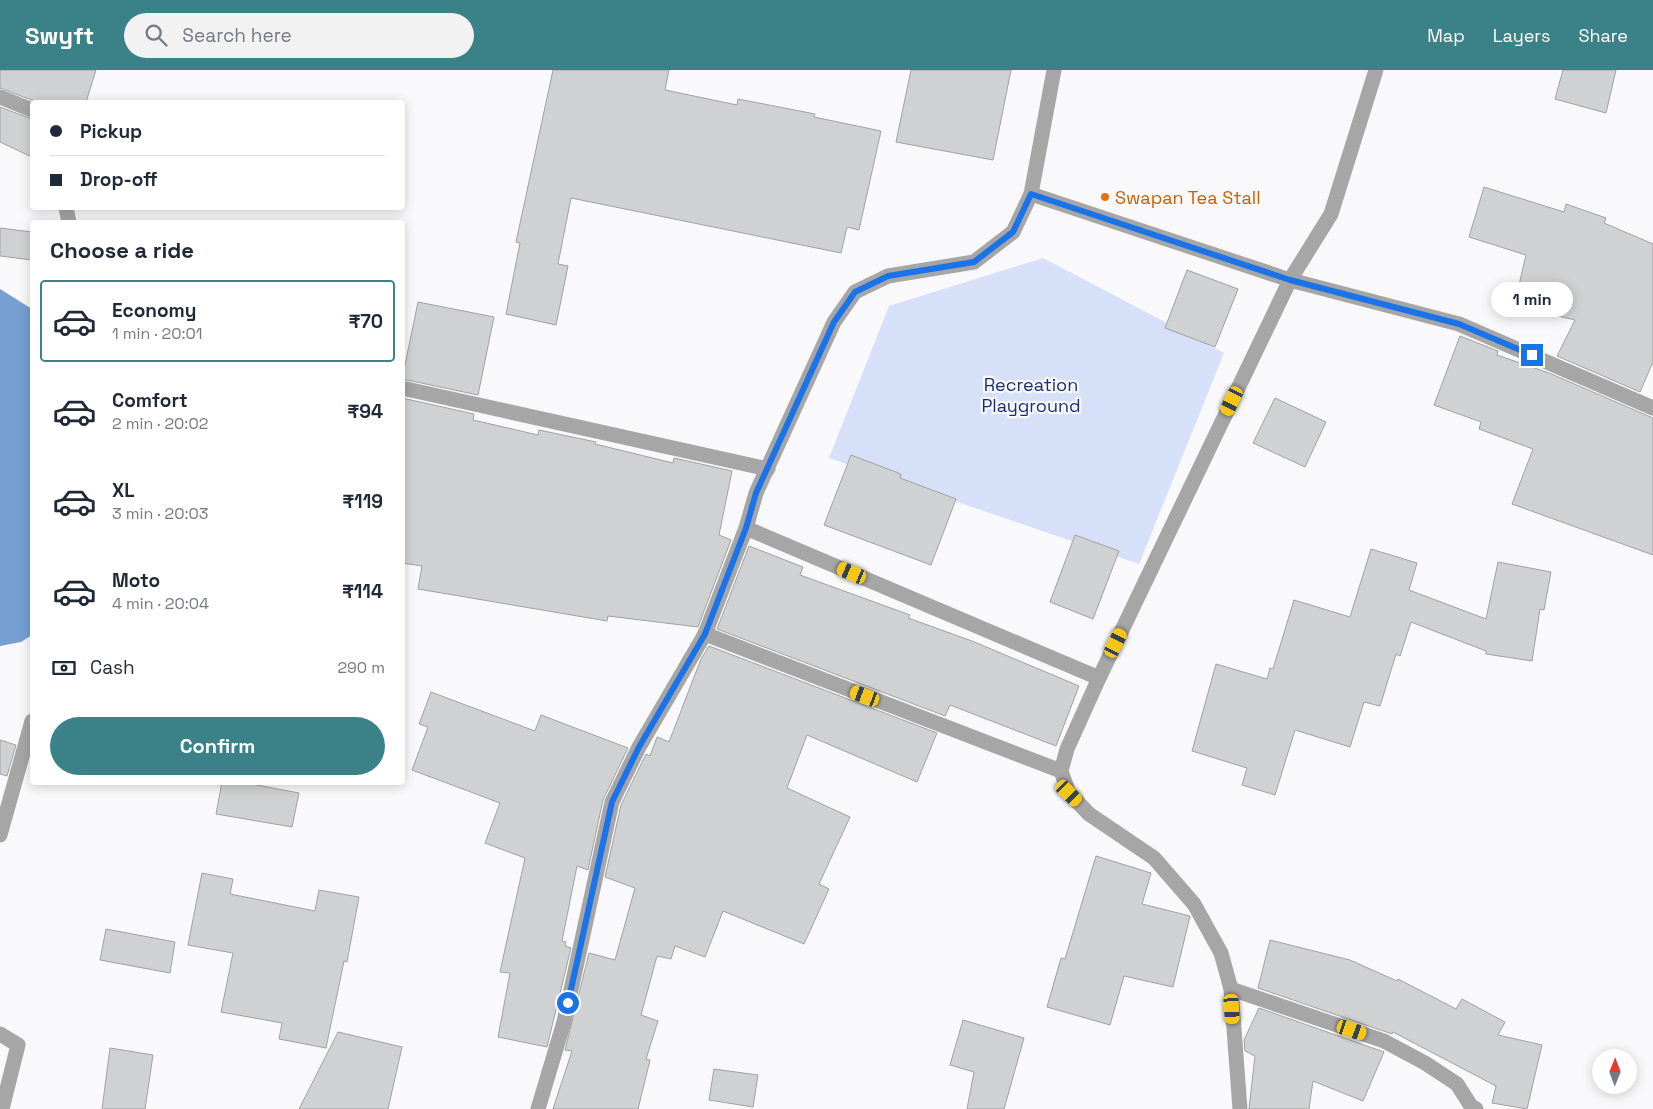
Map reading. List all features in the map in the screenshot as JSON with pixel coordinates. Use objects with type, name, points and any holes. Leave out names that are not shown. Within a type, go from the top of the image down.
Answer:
[{"type":"street","points":[[538,1109],[564,1022],[612,802],[639,747],[705,634],[746,528],[756,493],[834,322],[855,292],[888,276],[974,262],[1013,232],[1031,194],[1054,70]]},
{"type":"street","points":[[1240,1109],[1231,990],[1221,953],[1194,904],[1154,858],[1089,814],[1069,793],[1061,771],[1067,749],[1099,678],[1290,280],[1331,214],[1376,70]]},
{"type":"street","points":[[0,97],[30,109]]},
{"type":"street","points":[[1031,194],[1290,280],[1459,324],[1653,408]]},
{"type":"street","points":[[405,389],[768,469]]},
{"type":"street","points":[[746,528],[1099,678]]},
{"type":"street","points":[[705,634],[1061,771]]},
{"type":"street","points":[[0,835],[30,728]]},
{"type":"street","points":[[1231,990],[1384,1041],[1425,1063],[1457,1084],[1471,1106],[1476,1109]]},
{"type":"street","points":[[0,1034],[18,1045],[2,1109]]},
{"type":"green space","name":"Recreation Playground","points":[[1043,258],[1224,353],[1139,564],[829,458],[889,306]]},
{"type":"water","points":[[0,289],[30,308],[30,636],[21,642],[0,646]]},
{"type":"building","points":[[0,70],[96,70],[87,100],[32,100],[0,88]]},
{"type":"building","points":[[553,70],[669,70],[665,90],[737,105],[738,99],[815,114],[814,117],[881,131],[859,230],[847,227],[841,253],[571,198],[558,264],[568,266],[556,325],[506,314],[520,243],[516,242]]},
{"type":"building","points":[[911,70],[1011,70],[993,160],[896,142]]},
{"type":"building","points":[[1563,70],[1616,70],[1606,113],[1555,99]]},
{"type":"building","points":[[0,107],[30,118],[30,156],[0,142]]},
{"type":"building","points":[[1484,187],[1564,212],[1566,204],[1606,218],[1604,223],[1653,244],[1653,362],[1640,392],[1557,356],[1575,320],[1514,306],[1526,255],[1469,237]]},
{"type":"building","points":[[0,228],[30,232],[30,260],[0,256]]},
{"type":"building","points":[[1187,270],[1238,289],[1215,347],[1165,328]]},
{"type":"building","points":[[418,302],[494,317],[478,395],[405,380],[405,365]]},
{"type":"building","points":[[1460,336],[1498,351],[1497,355],[1549,373],[1653,418],[1653,555],[1512,504],[1533,449],[1479,429],[1481,422],[1434,405]]},
{"type":"building","points":[[1275,398],[1326,422],[1305,467],[1253,443]]},
{"type":"building","points":[[405,399],[474,414],[473,420],[538,435],[539,430],[596,442],[595,444],[673,463],[674,458],[732,471],[719,535],[731,540],[698,627],[608,616],[607,621],[418,589],[422,566],[405,563]]},
{"type":"building","points":[[851,455],[901,474],[900,478],[956,499],[931,565],[824,525]]},
{"type":"building","points":[[1075,535],[1119,551],[1093,619],[1050,602]]},
{"type":"building","points":[[749,546],[803,567],[800,575],[910,615],[908,618],[972,641],[1079,686],[1056,746],[950,705],[945,716],[717,629]]},
{"type":"building","points":[[1371,549],[1417,563],[1409,590],[1486,619],[1498,562],[1551,572],[1544,610],[1540,609],[1532,661],[1486,654],[1486,651],[1411,622],[1400,656],[1396,654],[1380,706],[1364,702],[1350,747],[1295,730],[1275,795],[1242,785],[1247,768],[1192,751],[1216,664],[1267,679],[1270,668],[1273,669],[1294,600],[1350,617]]},
{"type":"building","points":[[709,646],[937,733],[917,782],[807,735],[787,788],[850,817],[819,884],[829,889],[804,944],[723,911],[705,957],[675,946],[671,959],[657,956],[641,1015],[658,1021],[646,1059],[650,1060],[638,1109],[553,1109],[572,1051],[565,1050],[589,953],[615,960],[635,888],[605,877],[621,805],[646,754],[650,756],[657,737],[669,742],[701,659]]},
{"type":"building","points":[[431,692],[535,731],[541,715],[628,748],[603,800],[588,870],[577,866],[562,941],[566,942],[565,946],[571,948],[547,1047],[498,1037],[510,973],[500,972],[525,858],[485,843],[500,803],[412,770],[428,727],[419,724]]},
{"type":"building","points":[[0,740],[16,745],[7,776],[0,774]]},
{"type":"building","points":[[221,785],[257,785],[299,793],[292,827],[216,814]]},
{"type":"building","points":[[1096,856],[1151,873],[1142,904],[1190,916],[1173,987],[1124,976],[1110,1025],[1047,1007],[1061,958],[1065,959]]},
{"type":"building","points":[[202,873],[233,879],[230,894],[315,911],[319,890],[359,897],[347,962],[344,961],[326,1048],[279,1039],[282,1023],[221,1012],[233,953],[188,945]]},
{"type":"building","points":[[106,929],[175,942],[170,973],[100,960]]},
{"type":"building","points":[[1270,940],[1350,960],[1397,981],[1398,979],[1456,1009],[1462,999],[1505,1022],[1498,1035],[1542,1045],[1527,1109],[1492,1103],[1496,1086],[1393,1032],[1392,1034],[1258,988]]},
{"type":"building","points":[[1259,1008],[1384,1052],[1363,1101],[1313,1081],[1309,1109],[1249,1109],[1255,1056],[1245,1051],[1244,1040]]},
{"type":"building","points":[[963,1020],[1024,1038],[1004,1109],[967,1109],[974,1072],[950,1065]]},
{"type":"building","points":[[338,1032],[402,1047],[388,1109],[299,1109]]},
{"type":"building","points":[[110,1048],[153,1055],[145,1109],[102,1109]]},
{"type":"building","points":[[714,1069],[758,1075],[753,1107],[709,1100]]},
{"type":"place","name":"Swapan Tea Stall","points":[[1105,197]]},
{"type":"route","points":[[568,1003],[599,852],[612,802],[639,747],[705,634],[746,528],[756,493],[834,322],[855,292],[888,276],[974,262],[1013,232],[1031,194],[1290,280],[1459,324],[1532,355]]}]
